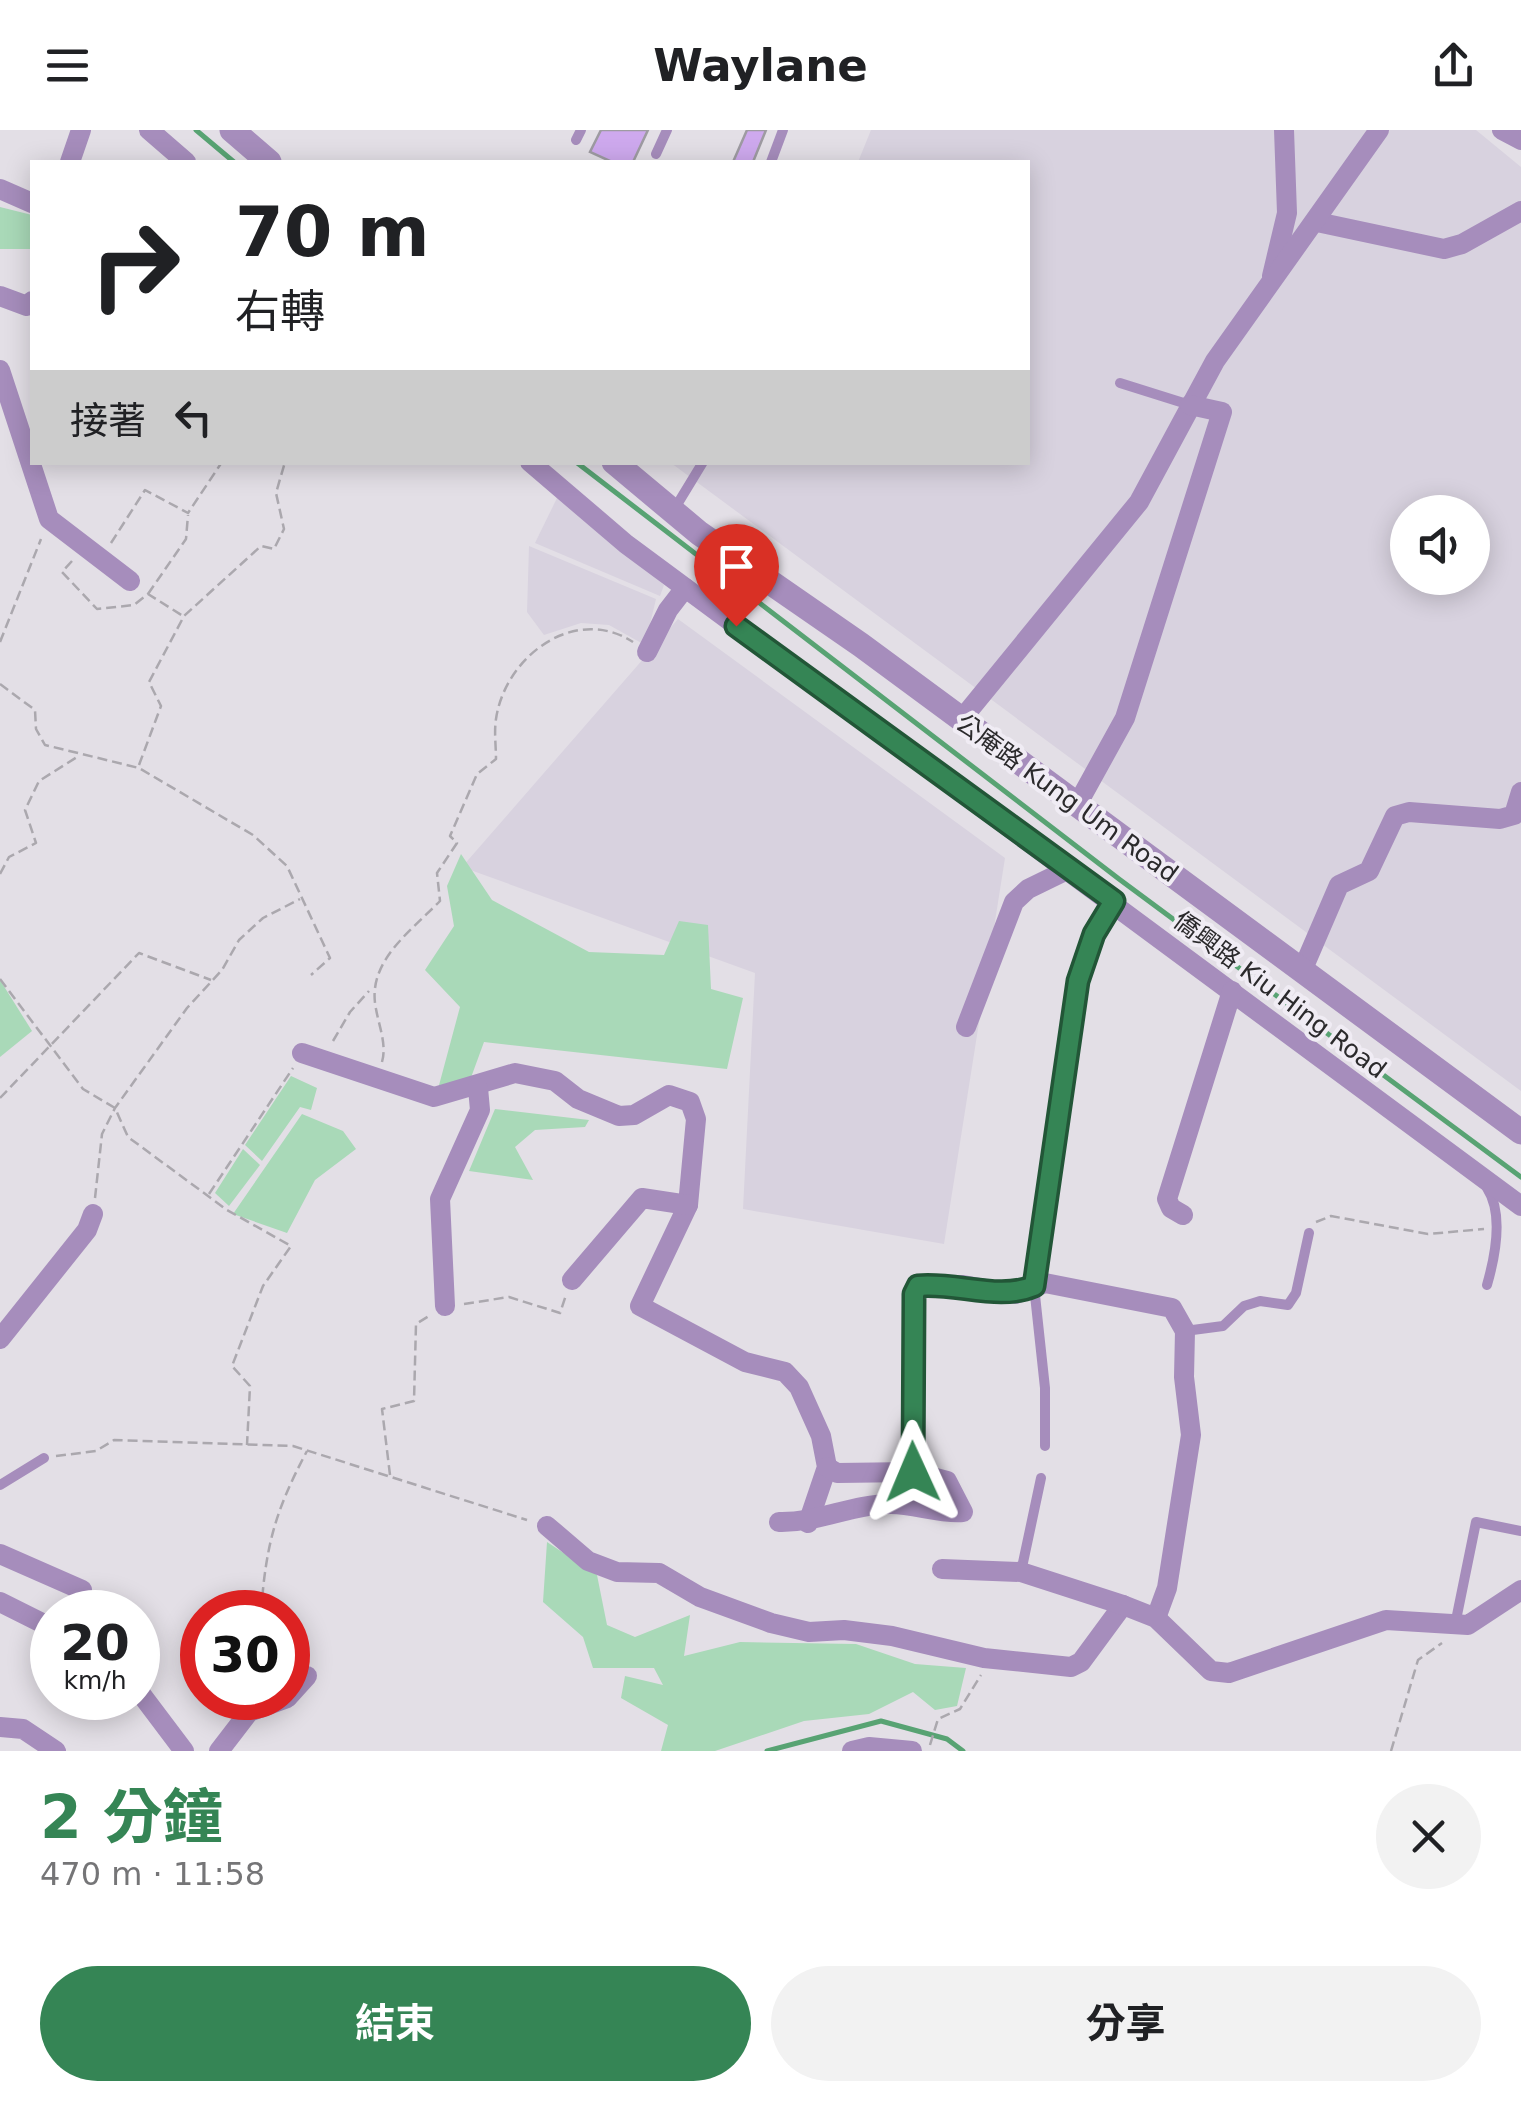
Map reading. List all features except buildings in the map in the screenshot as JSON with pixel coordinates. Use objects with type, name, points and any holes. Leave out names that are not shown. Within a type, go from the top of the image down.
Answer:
[{"type":"street","points":[[71,160],[82,130]]},
{"type":"street","points":[[149,130],[184,160]]},
{"type":"street","points":[[1268,289],[1286,213],[1284,130]]},
{"type":"street","points":[[961,720],[1139,502],[1214,361],[1317,222],[1379,130]]},
{"type":"street","points":[[1502,130],[1521,140]]},
{"type":"street","points":[[235,131],[267,160]]},
{"type":"street","points":[[0,189],[30,202]]},
{"type":"street","points":[[1317,222],[1444,249],[1462,244],[1521,211]]},
{"type":"street","points":[[0,296],[30,304]]},
{"type":"street","points":[[0,370],[30,463]]},
{"type":"street","points":[[1077,805],[1125,718],[1222,412],[1190,404]]},
{"type":"street","points":[[31,465],[48,519],[130,581]]},
{"type":"street","name":"僑興路 Kiu Hing Road","points":[[534,465],[685,588],[1114,901],[1521,1206]]},
{"type":"street","name":"公庵路 Kung Um Road","points":[[618,465],[673,512],[1521,1132]]},
{"type":"street","points":[[648,652],[668,610],[685,588]]},
{"type":"street","points":[[1302,971],[1339,885],[1369,871],[1395,816],[1408,812],[1500,819],[1514,815],[1521,792]]},
{"type":"street","points":[[966,1027],[1014,902],[1042,881],[1070,869]]},
{"type":"street","points":[[1034,1286],[1078,981],[1094,934],[1114,901]]},
{"type":"street","points":[[1183,1215],[1171,1208],[1167,1199],[1232,991]]},
{"type":"street","points":[[312,1057],[434,1097],[478,1088],[515,1073],[536,1074],[619,1116],[634,1115],[669,1095],[690,1102],[696,1119],[688,1205],[640,1306],[744,1362],[785,1372],[806,1402],[827,1466],[808,1522]]},
{"type":"street","points":[[446,1306],[440,1199],[480,1110],[478,1088]]},
{"type":"street","points":[[572,1280],[642,1198],[688,1205]]},
{"type":"street","points":[[0,1339],[87,1230],[93,1214]]},
{"type":"street","points":[[913,1472],[912,1315],[918,1286],[963,1285],[1015,1294],[1045,1283],[1172,1308],[1184,1331],[1184,1377],[1191,1435],[1167,1588],[1156,1618]]},
{"type":"street","points":[[779,1522],[808,1522],[890,1504],[963,1512],[947,1481],[913,1472],[837,1472],[827,1466]]},
{"type":"street","points":[[548,1526],[588,1561],[617,1572],[659,1573],[700,1598],[771,1623],[809,1632],[844,1630],[892,1636],[984,1658],[1070,1668],[1081,1662],[1122,1604]]},
{"type":"street","points":[[0,1554],[82,1590]]},
{"type":"street","points":[[942,1569],[1022,1572],[1122,1604],[1156,1618],[1211,1671],[1229,1672],[1386,1620],[1462,1625],[1521,1590]]},
{"type":"street","points":[[0,1602],[30,1617]]},
{"type":"street","points":[[160,1719],[183,1750]]},
{"type":"street","points":[[219,1751],[242,1720]]},
{"type":"street","points":[[0,1727],[23,1728],[56,1751]]},
{"type":"street","points":[[852,1751],[869,1747],[912,1751]]},
{"type":"lane","points":[[656,154],[668,130]]},
{"type":"lane","points":[[772,160],[783,130]]},
{"type":"lane","points":[[1120,384],[1190,404]]},
{"type":"lane","points":[[673,512],[701,465]]},
{"type":"lane","points":[[1478,1174],[1492,1195],[1495,1228],[1495,1258],[1487,1285]]},
{"type":"lane","points":[[1184,1331],[1223,1326],[1244,1306],[1260,1301],[1288,1305],[1296,1293],[1309,1233]]},
{"type":"lane","points":[[1034,1286],[1035,1333],[1044,1388],[1044,1446]]},
{"type":"lane","points":[[0,1485],[44,1458]]},
{"type":"lane","points":[[1022,1572],[1041,1478]]},
{"type":"lane","points":[[1462,1625],[1476,1522],[1521,1532]]},
{"type":"lane","points":[[0,1536],[0,1554]]},
{"type":"path","points":[[188,513],[145,490],[91,555],[62,572],[97,609],[134,605],[148,594],[186,539],[188,513],[220,465]]},
{"type":"path","points":[[139,768],[161,706],[148,682],[184,616],[260,546],[274,548],[284,529],[276,493],[285,465]]},
{"type":"path","points":[[0,642],[48,519]]},
{"type":"path","points":[[148,594],[184,616]]},
{"type":"path","points":[[376,1078],[385,1052],[372,989],[378,966],[440,900],[437,873],[457,843],[450,836],[477,774],[496,758],[496,719],[504,691],[526,656],[550,639],[584,629],[628,638],[648,652]]},
{"type":"path","points":[[0,684],[35,710],[36,729],[45,745],[139,768],[253,835],[287,866],[330,958],[311,975]]},
{"type":"path","points":[[0,874],[9,857],[36,843],[25,810],[39,781],[78,756]]},
{"type":"path","points":[[93,1214],[102,1134],[115,1108],[239,940],[263,918],[301,898]]},
{"type":"path","points":[[0,1098],[138,952],[212,981]]},
{"type":"path","points":[[0,979],[83,1089],[115,1108],[128,1137],[208,1196],[291,1246],[263,1286],[232,1366],[250,1386],[247,1445]]},
{"type":"path","points":[[208,1196],[312,1057],[372,989]]},
{"type":"path","points":[[1309,1233],[1318,1219],[1332,1216],[1406,1233],[1495,1228]]},
{"type":"path","points":[[390,1476],[382,1408],[414,1402],[416,1324],[446,1306],[509,1298],[560,1313],[572,1280]]},
{"type":"path","points":[[44,1458],[96,1451],[114,1440],[308,1450],[548,1526]]},
{"type":"path","points":[[262,1590],[278,1506],[308,1450]]},
{"type":"path","points":[[1391,1751],[1418,1660],[1462,1625]]},
{"type":"path","points":[[928,1751],[938,1719],[960,1709],[972,1696],[984,1658]]},
{"type":"shaded area","points":[[871,130],[1476,130],[1521,167],[1521,1091],[674,465],[1030,465],[1030,160],[859,160]]},
{"type":"shaded area","points":[[558,496],[664,585],[660,596],[535,543]]},
{"type":"shaded area","points":[[529,546],[656,599],[645,645],[609,625],[581,623],[544,635],[527,612]]},
{"type":"shaded area","points":[[678,619],[1005,858],[944,1244],[743,1209],[755,973],[462,867]]},
{"type":"green space","points":[[0,207],[30,214],[30,249],[0,249]]},
{"type":"green space","points":[[461,854],[492,900],[589,952],[664,955],[679,921],[708,925],[711,989],[743,998],[727,1069],[484,1042],[469,1083],[438,1089],[460,1007],[425,970],[454,926],[447,886]]},
{"type":"green space","points":[[0,980],[32,1031],[0,1057]]},
{"type":"green space","points":[[291,1076],[317,1088],[311,1110],[300,1107],[262,1161],[245,1145]]},
{"type":"green space","points":[[495,1109],[589,1120],[585,1127],[535,1130],[515,1147],[533,1180],[469,1171]]},
{"type":"green space","points":[[302,1114],[343,1131],[356,1149],[315,1180],[287,1233],[233,1214]]},
{"type":"green space","points":[[243,1149],[260,1165],[229,1206],[215,1193]]},
{"type":"green space","points":[[547,1542],[597,1575],[607,1625],[635,1637],[690,1615],[684,1656],[740,1642],[856,1644],[915,1664],[966,1668],[957,1706],[935,1710],[913,1692],[869,1714],[804,1721],[715,1751],[661,1751],[668,1725],[621,1698],[625,1676],[663,1685],[654,1668],[593,1668],[583,1637],[543,1602]]},
{"type":"waterway","points":[[196,130],[232,160]]},
{"type":"waterway","points":[[580,465],[1119,879],[1521,1177]]},
{"type":"waterway","points":[[767,1751],[881,1721],[947,1739],[963,1751]]},
{"type":"route","points":[[736,626],[926,768],[1114,901],[1094,934],[1078,981],[1034,1286],[1015,1294],[942,1284],[918,1286],[914,1294],[913,1472]]}]
